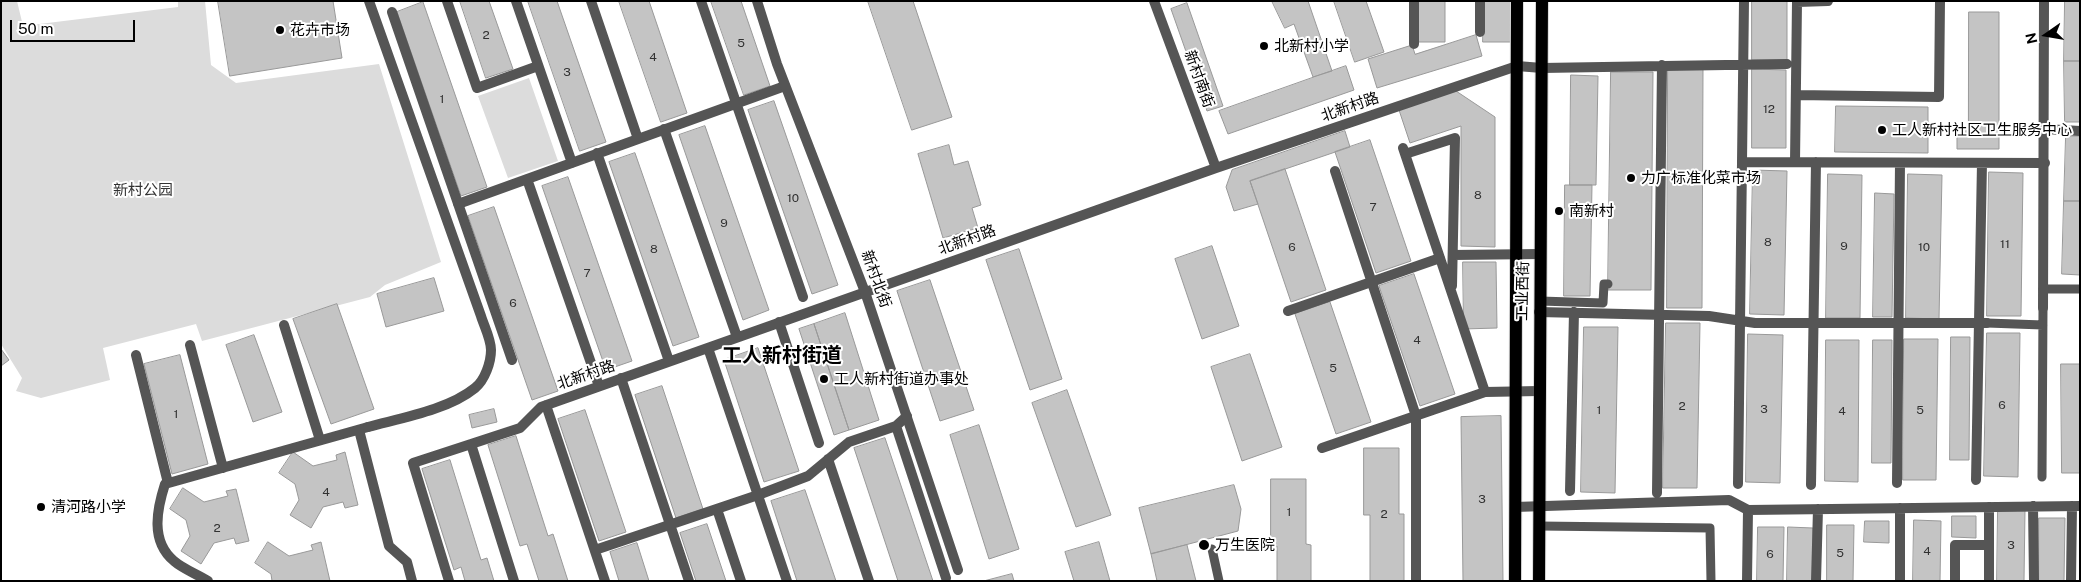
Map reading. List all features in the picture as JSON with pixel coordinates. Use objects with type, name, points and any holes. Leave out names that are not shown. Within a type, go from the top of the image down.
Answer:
[{"type":"main road","name":"工业西街","points":[[1515,581],[1517,1]]},
{"type":"main road","name":"工业西街","points":[[1539,581],[1542,1]]},
{"type":"street","points":[[208,581],[174,562],[163,550],[158,532],[157,512],[165,484],[425,411],[448,402],[477,386],[487,370],[491,349],[478,307],[369,1]]},
{"type":"street","points":[[447,1],[478,88],[538,66]]},
{"type":"street","points":[[516,1],[572,163]]},
{"type":"street","points":[[590,1],[638,139]]},
{"type":"street","points":[[701,1],[803,297]]},
{"type":"street","name":"新村北街","points":[[757,1],[785,86],[865,292],[958,570]]},
{"type":"street","name":"新村南街","points":[[1154,1],[1216,168]]},
{"type":"street","points":[[1414,1],[1414,44]]},
{"type":"street","points":[[1480,1],[1480,32]]},
{"type":"street","points":[[1738,484],[1744,1]]},
{"type":"street","points":[[1795,162],[1797,2],[1828,1]]},
{"type":"street","points":[[1796,95],[1939,97],[1940,1]]},
{"type":"street","points":[[2044,1],[2044,308]]},
{"type":"street","points":[[392,12],[512,360]]},
{"type":"street","name":"北新村路","points":[[449,581],[412,463],[520,428],[541,407],[546,405],[1216,168],[1517,66],[1631,69],[1662,65],[1787,64]]},
{"type":"street","points":[[1657,493],[1662,65]]},
{"type":"street","points":[[458,204],[785,86]]},
{"type":"street","points":[[664,129],[737,337]]},
{"type":"street","points":[[2045,130],[2080,131]]},
{"type":"street","points":[[1452,294],[1455,138],[1404,151],[1452,294],[1485,392]]},
{"type":"street","points":[[597,154],[669,361]]},
{"type":"street","points":[[1743,162],[1816,162],[1900,158],[1982,163],[2045,164]]},
{"type":"street","points":[[1898,482],[1900,158]]},
{"type":"street","points":[[1811,485],[1816,162]]},
{"type":"street","points":[[1976,480],[1983,323],[1982,163]]},
{"type":"street","points":[[1335,171],[1416,416],[1416,581]]},
{"type":"street","points":[[527,179],[599,386]]},
{"type":"street","points":[[1453,255],[1540,254]]},
{"type":"street","points":[[1288,311],[1440,258]]},
{"type":"street","points":[[1539,306],[1574,312],[1708,316],[1755,323],[1983,323]]},
{"type":"street","points":[[1570,491],[1574,312]]},
{"type":"street","points":[[779,322],[819,443]]},
{"type":"street","points":[[284,325],[320,440]]},
{"type":"street","points":[[190,345],[223,468]]},
{"type":"street","points":[[708,348],[787,581]]},
{"type":"street","points":[[136,355],[168,483]]},
{"type":"street","points":[[621,378],[689,581]]},
{"type":"street","points":[[1322,448],[1485,392],[1539,390]]},
{"type":"street","points":[[546,405],[605,581]]},
{"type":"street","points":[[595,550],[758,495],[808,476],[849,442],[896,426],[907,416]]},
{"type":"street","points":[[896,426],[946,578]]},
{"type":"street","points":[[363,428],[389,546],[407,562],[412,581]]},
{"type":"street","points":[[471,444],[514,581]]},
{"type":"street","points":[[828,459],[869,581]]},
{"type":"street","points":[[1515,507],[1729,500],[1748,510],[2076,506],[2071,581]]},
{"type":"street","points":[[2034,506],[2034,581]]},
{"type":"street","points":[[1989,507],[1989,581]]},
{"type":"street","points":[[1900,508],[1900,581]]},
{"type":"street","points":[[717,509],[741,581]]},
{"type":"street","points":[[1816,581],[1818,509]]},
{"type":"street","points":[[1746,581],[1748,510]]},
{"type":"street","points":[[1955,581],[1955,545],[1989,545]]},
{"type":"lane","points":[[1539,306],[1603,303],[1604,284],[1608,284]]},
{"type":"lane","points":[[2044,289],[2080,290]]},
{"type":"lane","points":[[2042,477],[2044,308]]},
{"type":"lane","points":[[1983,323],[2043,324]]},
{"type":"lane","points":[[1539,526],[1710,528],[1711,581]]},
{"type":"lane","points":[[1212,549],[1219,581]]},
{"type":"green space","name":"新村公园","points":[[1,1],[17,1],[23,26],[178,7],[178,1],[205,1],[211,65],[236,83],[379,64],[441,262],[385,285],[370,297],[202,341],[196,324],[103,348],[110,380],[41,398],[16,391],[22,378],[1,344]]},
{"type":"green space","points":[[529,78],[558,161],[508,178],[478,96]]},
{"type":"building","name":"花卉市场","points":[[218,1],[333,1],[342,58],[230,76]]},
{"type":"building","points":[[460,1],[489,1],[513,69],[486,78]]},
{"type":"building","points":[[528,1],[557,1],[606,142],[580,151]]},
{"type":"building","points":[[619,1],[649,1],[687,113],[661,122]]},
{"type":"building","points":[[711,1],[741,1],[770,86],[744,95]]},
{"type":"building","points":[[868,1],[913,1],[952,117],[912,130]]},
{"type":"building","points":[[1272,1],[1308,1],[1332,71],[1313,77],[1294,24],[1285,28]]},
{"type":"building","points":[[1334,1],[1366,1],[1384,52],[1355,62]]},
{"type":"building","points":[[1417,1],[1445,1],[1445,42],[1416,42]]},
{"type":"building","points":[[1484,1],[1512,1],[1512,42],[1483,42]]},
{"type":"building","points":[[1752,1],[1787,1],[1787,60],[1752,60]]},
{"type":"building","points":[[2065,1],[2080,1],[2080,61],[2064,61]]},
{"type":"building","points":[[423,2],[487,187],[461,196],[397,12]]},
{"type":"building","points":[[1187,3],[1223,106],[1207,111],[1171,9]]},
{"type":"building","points":[[1969,12],[1999,12],[1999,149],[1957,149],[1957,128],[1968,128]]},
{"type":"building","points":[[1476,35],[1482,56],[1377,88],[1368,59],[1412,45],[1415,54]]},
{"type":"building","points":[[2064,61],[2080,61],[2080,122],[2065,122]]},
{"type":"building","points":[[1346,66],[1354,90],[1228,134],[1219,111]]},
{"type":"building","points":[[1668,69],[1703,69],[1702,308],[1667,308]]},
{"type":"building","points":[[1752,69],[1786,70],[1786,148],[1752,148]]},
{"type":"building","name":"力广标准化菜市场","points":[[1611,72],[1653,72],[1651,290],[1608,290]]},
{"type":"building","points":[[1571,75],[1598,76],[1596,185],[1570,185]]},
{"type":"building","points":[[1456,91],[1495,117],[1495,247],[1461,246],[1461,126],[1410,143],[1399,110]]},
{"type":"building","points":[[774,101],[838,285],[812,294],[748,110]]},
{"type":"building","name":"工人新村社区卫生服务中心","points":[[1836,106],[1928,107],[1928,153],[1835,152]]},
{"type":"building","points":[[705,126],[769,310],[743,320],[679,135]]},
{"type":"building","points":[[1345,131],[1350,147],[1250,181],[1258,204],[1234,211],[1226,187],[1232,170]]},
{"type":"building","points":[[2066,136],[2080,136],[2080,201],[2064,201]]},
{"type":"building","points":[[1370,140],[1411,261],[1376,273],[1335,152]]},
{"type":"building","points":[[949,145],[954,165],[968,161],[981,205],[972,208],[978,228],[943,238],[918,154]]},
{"type":"building","points":[[635,153],[699,337],[673,346],[609,162]]},
{"type":"building","points":[[1285,169],[1326,290],[1291,302],[1250,181]]},
{"type":"building","points":[[1753,170],[1787,171],[1784,315],[1750,314]]},
{"type":"building","points":[[1989,172],[2023,173],[2021,316],[1987,316]]},
{"type":"building","points":[[1828,174],[1862,175],[1860,318],[1826,318]]},
{"type":"building","points":[[1908,174],[1942,175],[1939,319],[1906,318]]},
{"type":"building","points":[[568,177],[632,361],[606,370],[542,186]]},
{"type":"building","points":[[1565,185],[1592,185],[1590,296],[1564,296]]},
{"type":"building","points":[[1875,193],[1894,194],[1892,317],[1873,317]]},
{"type":"building","points":[[2064,201],[2080,201],[2080,275],[2062,274]]},
{"type":"building","points":[[494,207],[558,391],[532,400],[468,216]]},
{"type":"building","points":[[1212,246],[1239,326],[1202,339],[1175,259]]},
{"type":"building","points":[[1019,249],[1062,379],[1030,390],[986,260]]},
{"type":"building","points":[[1463,262],[1496,262],[1497,328],[1464,329]]},
{"type":"building","points":[[1414,274],[1455,394],[1420,406],[1379,286]]},
{"type":"building","points":[[434,278],[444,311],[386,327],[377,294]]},
{"type":"building","points":[[930,280],[974,410],[940,421],[897,291]]},
{"type":"building","points":[[1330,302],[1371,422],[1336,434],[1295,314]]},
{"type":"building","points":[[337,304],[374,409],[331,424],[293,319]]},
{"type":"building","points":[[845,313],[879,420],[849,430],[814,324]]},
{"type":"building","points":[[1666,323],[1700,323],[1697,488],[1663,488]]},
{"type":"building","name":"工人新村街道办事处","points":[[814,324],[849,430],[834,435],[799,329]]},
{"type":"building","points":[[1584,327],[1618,327],[1615,493],[1581,492]]},
{"type":"building","points":[[1987,333],[2020,333],[2018,477],[1984,476]]},
{"type":"building","points":[[1748,334],[1783,335],[1780,483],[1746,482]]},
{"type":"building","points":[[254,335],[282,412],[253,422],[226,345]]},
{"type":"building","points":[[1951,337],[1970,337],[1969,460],[1950,460]]},
{"type":"building","points":[[1904,339],[1938,339],[1936,480],[1903,480]]},
{"type":"building","points":[[1826,340],[1859,340],[1858,482],[1825,481]]},
{"type":"building","points":[[1873,340],[1892,340],[1891,463],[1872,463]]},
{"type":"building","points":[[758,348],[799,471],[764,482],[724,360]]},
{"type":"building","points":[[1,349],[9,360],[1,366]]},
{"type":"building","points":[[1250,354],[1282,447],[1242,461],[1211,367]]},
{"type":"building","points":[[180,355],[208,464],[172,474],[144,364]]},
{"type":"building","points":[[2061,364],[2080,364],[2080,473],[2062,473]]},
{"type":"building","points":[[662,386],[703,509],[676,518],[635,395]]},
{"type":"building","points":[[1067,390],[1111,515],[1076,527],[1032,403]]},
{"type":"building","points":[[494,409],[497,422],[472,428],[469,415]]},
{"type":"building","points":[[585,410],[626,532],[599,541],[558,419]]},
{"type":"building","points":[[1501,416],[1503,581],[1463,581],[1461,417]]},
{"type":"building","points":[[979,425],[1019,549],[989,559],[950,435]]},
{"type":"building","points":[[516,436],[548,536],[553,534],[568,581],[539,581],[527,544],[520,546],[488,445]]},
{"type":"building","points":[[885,438],[933,581],[898,581],[854,448]]},
{"type":"building","points":[[1364,448],[1399,448],[1399,514],[1404,514],[1404,581],[1370,581],[1370,515],[1364,515]]},
{"type":"building","points":[[293,452],[313,466],[337,460],[336,455],[345,452],[358,505],[345,508],[343,502],[323,507],[311,528],[290,515],[299,500],[295,484],[279,473]]},
{"type":"building","points":[[450,460],[481,560],[487,558],[494,581],[465,581],[461,567],[454,570],[422,469]]},
{"type":"building","points":[[1271,479],[1306,479],[1306,544],[1311,545],[1311,581],[1277,581],[1277,546],[1271,546]]},
{"type":"building","points":[[1234,485],[1241,509],[1238,531],[1151,554],[1139,508]]},
{"type":"building","points":[[183,488],[204,502],[228,496],[226,491],[236,489],[249,541],[236,544],[234,538],[214,543],[201,564],[181,551],[190,536],[186,520],[170,509]]},
{"type":"building","points":[[805,490],[836,581],[797,581],[771,501]]},
{"type":"building","points":[[1998,509],[2025,510],[2024,581],[1997,581]]},
{"type":"building","points":[[1952,516],[1976,516],[1976,538],[1952,537]]},
{"type":"building","points":[[2039,518],[2065,518],[2064,581],[2039,581]]},
{"type":"building","points":[[1914,520],[1941,521],[1940,581],[1913,581]]},
{"type":"building","points":[[1865,521],[1889,521],[1889,543],[1864,542]]},
{"type":"building","points":[[707,524],[726,581],[696,581],[680,533]]},
{"type":"building","points":[[1827,525],[1854,525],[1853,581],[1827,581]]},
{"type":"building","points":[[1758,527],[1784,527],[1783,581],[1757,581]]},
{"type":"building","points":[[1788,527],[1813,528],[1813,581],[1787,581]]},
{"type":"building","points":[[268,542],[289,556],[313,550],[311,545],[321,542],[330,581],[272,581],[271,574],[255,563]]},
{"type":"building","points":[[1099,542],[1110,581],[1074,581],[1065,552]]},
{"type":"building","points":[[637,543],[649,581],[619,581],[610,552]]},
{"type":"building","points":[[1187,545],[1196,581],[1157,581],[1151,554]]},
{"type":"building","points":[[1012,574],[1014,581],[984,581]]},
{"type":"place","name":"花卉市场","points":[[280,30]]},
{"type":"place","name":"北新村小学","points":[[1264,46]]},
{"type":"place","name":"工人新村社区卫生服务中心","points":[[1882,130]]},
{"type":"place","name":"力广标准化菜市场","points":[[1631,178]]},
{"type":"place","name":"南新村","points":[[1559,211]]},
{"type":"place","name":"工人新村街道办事处","points":[[824,379]]},
{"type":"place","name":"清河路小学","points":[[41,507]]},
{"type":"place","name":"万生医院","points":[[1204,545]]},
{"type":"district","name":"工人新村街道","points":[[782,356]]}]
